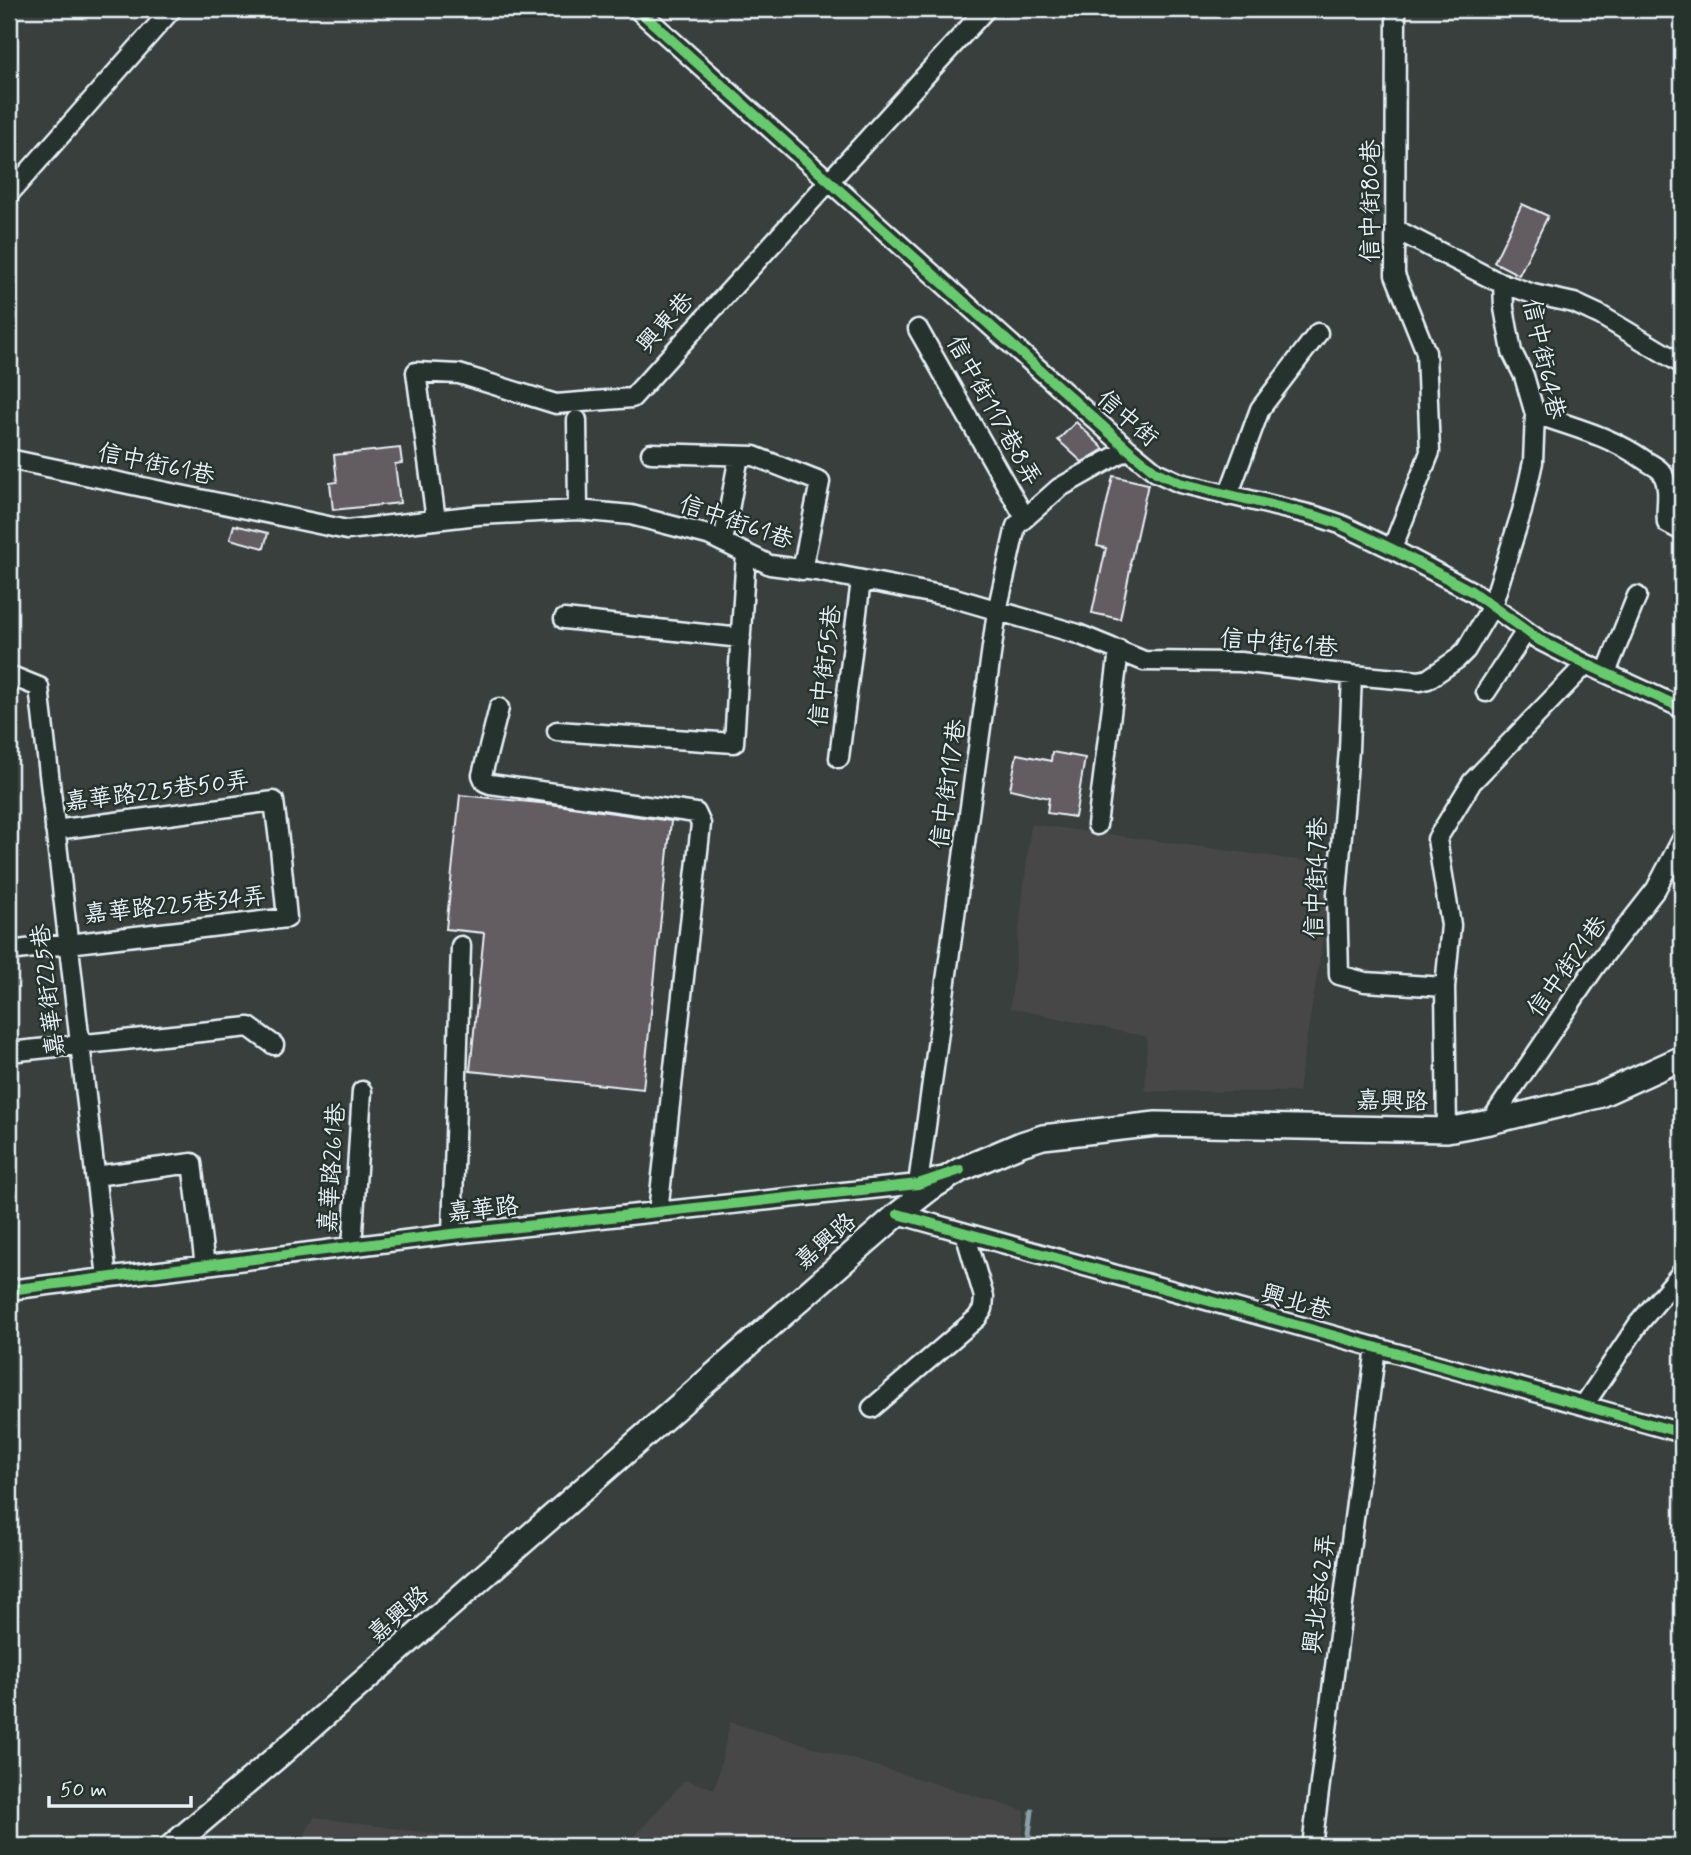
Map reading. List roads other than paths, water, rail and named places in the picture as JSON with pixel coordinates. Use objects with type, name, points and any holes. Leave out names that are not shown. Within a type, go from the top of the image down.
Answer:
[{"type":"main road","name":"嘉興路","points":[[172,1846],[898,1214],[931,1188],[960,1170],[1043,1137],[1156,1124],[1447,1130],[1598,1096],[1682,1058]]},
{"type":"street","points":[[9,194],[172,9]]},
{"type":"street","name":"信中街","points":[[637,9],[1156,472],[1180,484],[1340,524],[1471,591],[1526,631],[1587,664],[1682,708]]},
{"type":"street","name":"興東巷","points":[[436,520],[416,372],[458,374],[556,404],[632,398],[986,9]]},
{"type":"street","name":"信中街80巷","points":[[1392,549],[1430,452],[1426,352],[1395,275],[1396,9]]},
{"type":"street","points":[[1395,229],[1494,280],[1532,294],[1574,303],[1600,315],[1682,364]]},
{"type":"street","name":"信中街64巷","points":[[1492,606],[1522,512],[1534,462],[1535,414],[1524,376],[1512,352],[1504,308],[1503,283]]},
{"type":"street","name":"信中街117巷8弄","points":[[918,329],[1025,518]]},
{"type":"street","points":[[1228,496],[1259,410],[1318,333]]},
{"type":"street","points":[[1535,414],[1598,435],[1629,449],[1662,471],[1669,494],[1667,523],[1682,531]]},
{"type":"street","points":[[577,420],[578,510]]},
{"type":"street","name":"信中街117巷","points":[[918,1184],[997,611],[1016,527],[1059,488],[1128,449]]},
{"type":"street","points":[[651,453],[754,456],[820,482],[802,570]]},
{"type":"street","points":[[723,542],[739,456]]},
{"type":"street","name":"信中街61巷","points":[[9,459],[347,530],[478,515],[578,510],[631,515],[708,535],[770,565],[951,597],[1078,634],[1154,663],[1240,663],[1420,681],[1428,679],[1457,660],[1466,650],[1492,606]]},
{"type":"street","points":[[557,731],[734,743],[746,554]]},
{"type":"street","name":"信中街55巷","points":[[839,758],[861,580]]},
{"type":"street","points":[[1606,673],[1637,596]]},
{"type":"street","points":[[564,619],[741,638]]},
{"type":"street","points":[[1486,692],[1526,631]]},
{"type":"street","points":[[1097,825],[1119,650]]},
{"type":"street","points":[[1447,1130],[1445,987],[1451,925],[1437,839],[1472,782],[1587,664]]},
{"type":"street","name":"嘉華街225巷","points":[[9,675],[38,687],[107,1278]]},
{"type":"street","name":"信中街47巷","points":[[1352,676],[1337,895],[1339,975],[1365,982],[1445,987]]},
{"type":"street","points":[[499,708],[482,775],[485,782],[696,813],[701,824],[658,1212]]},
{"type":"street","name":"嘉華路225巷50弄","points":[[55,830],[274,801],[287,918]]},
{"type":"street","name":"信中街21巷","points":[[1490,1122],[1595,967],[1656,889],[1682,839]]},
{"type":"street","name":"嘉華路225巷34弄","points":[[9,951],[287,918]]},
{"type":"street","points":[[452,1234],[461,946]]},
{"type":"street","points":[[9,1052],[249,1027],[274,1045]]},
{"type":"street","name":"嘉華路261巷","points":[[352,1247],[362,1091]]},
{"type":"street","points":[[95,1176],[192,1163],[205,1266]]},
{"type":"street","name":"嘉華路","points":[[9,1290],[452,1234],[918,1184],[960,1170]]},
{"type":"street","name":"興北巷","points":[[898,1214],[1682,1433]]},
{"type":"street","points":[[872,1408],[977,1318],[983,1309],[984,1297],[965,1233]]},
{"type":"street","points":[[1584,1405],[1639,1323],[1682,1272]]},
{"type":"street","name":"興北巷62弄","points":[[1312,1846],[1376,1347]]},
{"type":"waterway","points":[[1022,1846],[1028,1841],[1032,1811]]}]
